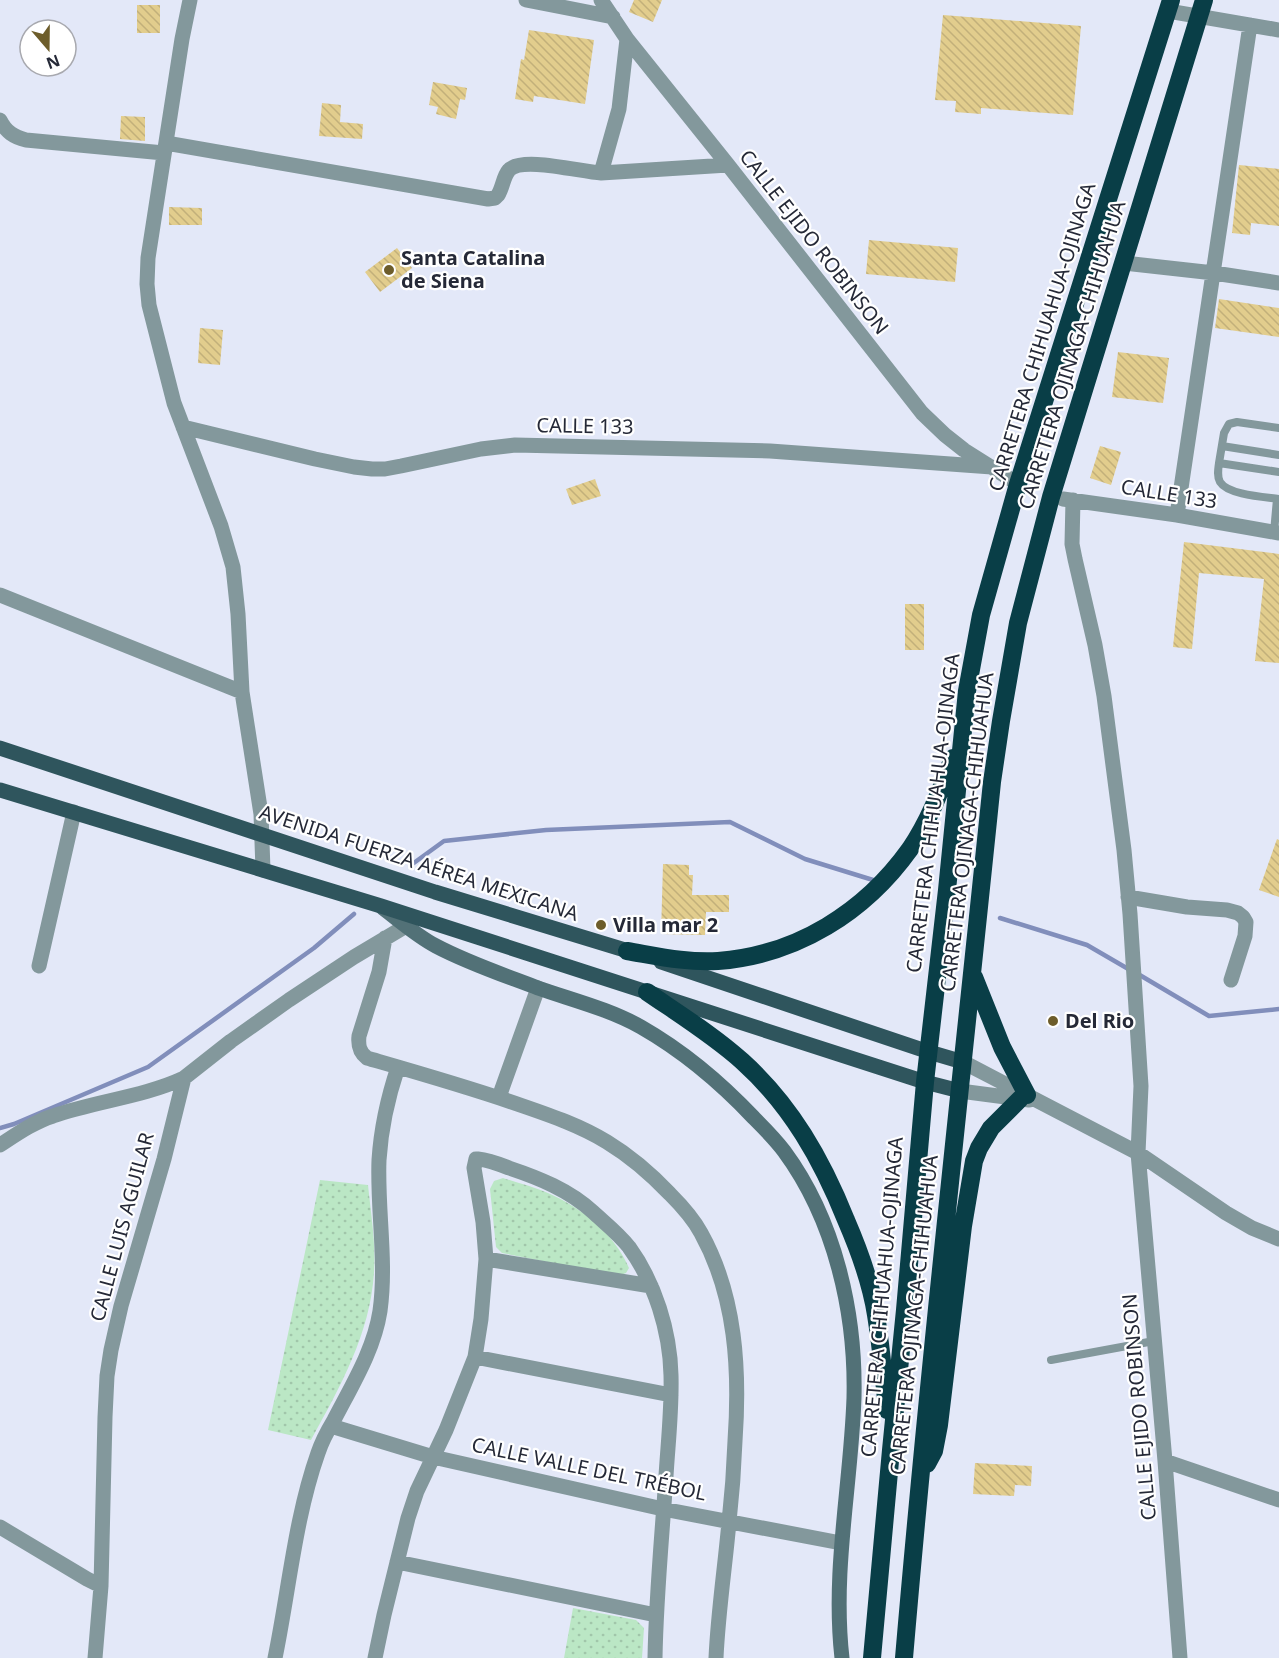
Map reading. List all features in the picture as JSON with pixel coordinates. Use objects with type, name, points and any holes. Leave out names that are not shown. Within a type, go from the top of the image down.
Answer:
[{"type":"highway","name":"CARRETERA CHIHUAHUA-OJINAGA","points":[[872,1658],[925,1082],[967,691],[981,615],[1018,484],[1169,5]]},
{"type":"highway","name":"CARRETERA OJINAGA-CHIHUAHUA","points":[[904,1658],[920,1473],[992,782],[1018,623],[1051,497],[1202,8]]},
{"type":"highway","points":[[627,951],[673,960],[719,961],[769,952],[794,944],[842,918],[875,891],[911,847],[929,815],[962,734]]},
{"type":"highway","points":[[920,1473],[930,1460],[936,1441],[963,1226],[974,1161],[984,1138],[1000,1118],[1028,1098],[1002,1047],[972,973]]},
{"type":"highway","points":[[646,992],[712,1036],[743,1062],[790,1114],[819,1159],[858,1248],[870,1287],[876,1314],[891,1450]]},
{"type":"highway","points":[[897,1389],[929,1392]]},
{"type":"main road","name":"AVENIDA FUERZA AÉREA MEXICANA","points":[[0,748],[435,892],[627,951],[963,1062]]},
{"type":"main road","points":[[0,790],[381,906],[925,1082],[960,1091]]},
{"type":"street","points":[[190,0],[148,258],[147,284],[154,330],[174,403],[221,526],[233,567],[242,692],[258,792],[263,870]]},
{"type":"street","points":[[526,0],[613,17]]},
{"type":"street","name":"CALLE EJIDO ROBINSON","points":[[601,0],[627,39],[922,413],[964,450],[1018,484]]},
{"type":"street","points":[[1169,5],[1202,8],[1250,25],[1279,30]]},
{"type":"street","points":[[1177,516],[1250,25]]},
{"type":"street","points":[[601,173],[619,109],[627,39]]},
{"type":"street","points":[[0,120],[16,138],[26,141],[165,148],[483,199],[492,199],[498,195],[508,171],[519,164],[538,164],[601,173],[728,165]]},
{"type":"street","points":[[1124,263],[1279,283]]},
{"type":"street","name":"CALLE 133","points":[[183,427],[315,459],[372,469],[386,469],[481,449],[515,446],[770,451],[992,467]]},
{"type":"street","name":"CALLE 133","points":[[1051,497],[1277,533]]},
{"type":"street","name":"CALLE EJIDO ROBINSON","points":[[1072,500],[1075,560],[1095,645],[1104,696],[1124,850],[1141,1086],[1138,1153],[1180,1658]]},
{"type":"street","points":[[0,595],[242,692]]},
{"type":"street","points":[[39,966],[74,812]]},
{"type":"street","points":[[1128,897],[1187,907],[1227,910],[1243,917],[1246,922],[1245,936],[1231,980]]},
{"type":"street","points":[[381,906],[434,945],[471,963],[616,1014],[688,1058],[731,1094],[761,1125],[784,1152],[807,1188],[826,1229],[839,1272],[851,1337],[854,1397],[841,1543],[839,1629],[842,1658]]},
{"type":"street","points":[[0,1145],[51,1117],[132,1096],[184,1078],[289,1000],[406,926]]},
{"type":"street","points":[[385,938],[379,972],[359,1036],[360,1051],[367,1058],[499,1097],[569,1122],[607,1142],[636,1161],[682,1207],[700,1231],[717,1265],[734,1333],[737,1377],[729,1520],[716,1658]]},
{"type":"street","points":[[499,1097],[538,988]]},
{"type":"street","points":[[963,1062],[1028,1098],[1138,1153],[1226,1213],[1252,1228],[1279,1239]]},
{"type":"street","points":[[275,1658],[304,1503],[319,1450],[366,1356],[380,1312],[382,1287],[379,1161],[382,1126],[398,1067]]},
{"type":"street","name":"CALLE LUIS AGUILAR","points":[[95,1658],[101,1586],[107,1376],[121,1306],[164,1159],[184,1078]]},
{"type":"street","points":[[960,1091],[1028,1098]]},
{"type":"street","points":[[375,1658],[408,1518],[417,1491],[450,1422],[475,1357],[486,1259],[483,1222],[474,1168],[478,1159],[549,1183],[587,1206],[628,1246],[651,1286],[663,1320],[671,1374],[655,1658]]},
{"type":"street","points":[[486,1259],[651,1286]]},
{"type":"street","points":[[475,1357],[671,1395]]},
{"type":"street","name":"CALLE VALLE DEL TRÉBOL","points":[[331,1426],[433,1457],[663,1509],[841,1543]]},
{"type":"street","points":[[1165,1461],[1279,1500]]},
{"type":"street","points":[[0,1527],[101,1586]]},
{"type":"street","points":[[397,1562],[656,1615]]},
{"type":"lane","points":[[1277,533],[1278,499],[1227,489],[1218,476],[1221,446],[1226,428],[1233,422],[1279,428]]},
{"type":"lane","points":[[1221,446],[1279,455]]},
{"type":"lane","points":[[1219,464],[1279,472]]},
{"type":"lane","points":[[1051,1360],[1154,1341]]},
{"type":"green space","points":[[503,1178],[548,1193],[585,1214],[606,1233],[623,1255],[629,1268],[626,1273],[618,1276],[502,1253],[496,1247],[490,1189],[494,1181]]},
{"type":"green space","points":[[320,1180],[368,1185],[373,1229],[374,1273],[367,1317],[360,1339],[343,1380],[311,1440],[268,1430]]},
{"type":"green space","points":[[573,1608],[636,1620],[644,1628],[642,1658],[564,1658]]},
{"type":"building","points":[[634,0],[662,0],[653,22],[629,12]]},
{"type":"building","points":[[137,5],[160,5],[160,33],[137,33]]},
{"type":"building","points":[[943,15],[1081,26],[1073,115],[981,108],[981,114],[955,112],[956,101],[935,100]]},
{"type":"building","points":[[529,30],[594,40],[585,104],[534,96],[533,102],[515,99],[521,59],[524,60]]},
{"type":"building","points":[[433,82],[467,88],[465,100],[460,99],[456,119],[436,114],[438,107],[429,105]]},
{"type":"building","points":[[322,103],[341,105],[340,122],[363,124],[362,139],[319,136]]},
{"type":"building","points":[[121,116],[145,117],[145,141],[120,139]]},
{"type":"building","points":[[1239,165],[1279,169],[1279,226],[1251,223],[1250,235],[1232,233]]},
{"type":"building","points":[[169,207],[202,208],[202,225],[169,225]]},
{"type":"building","points":[[869,240],[958,248],[955,282],[866,274]]},
{"type":"building","name":"Santa Catalina de Siena","points":[[397,248],[412,268],[380,292],[365,272]]},
{"type":"building","points":[[1219,299],[1279,308],[1279,337],[1215,328]]},
{"type":"building","points":[[200,328],[223,330],[220,365],[198,363]]},
{"type":"building","points":[[1118,352],[1169,358],[1163,403],[1112,397]]},
{"type":"building","points":[[1100,446],[1121,452],[1111,485],[1090,478]]},
{"type":"building","points":[[595,479],[601,496],[572,505],[566,489]]},
{"type":"building","points":[[1184,542],[1279,554],[1279,663],[1255,661],[1264,579],[1199,573],[1192,649],[1173,647]]},
{"type":"building","points":[[905,604],[924,604],[924,650],[905,650]]},
{"type":"building","points":[[1277,839],[1279,840],[1279,897],[1259,890]]},
{"type":"building","points":[[663,864],[689,865],[689,875],[693,875],[692,895],[729,895],[729,912],[706,912],[705,935],[661,934]]},
{"type":"building","points":[[975,1463],[1032,1466],[1031,1486],[1015,1485],[1014,1496],[973,1494]]},
{"type":"waterway","points":[[411,865],[444,841],[546,830],[730,822],[805,859],[873,880]]},
{"type":"waterway","points":[[0,1128],[148,1067],[314,948],[354,914]]},
{"type":"waterway","points":[[1000,918],[1087,945],[1130,970]]},
{"type":"waterway","points":[[1138,974],[1209,1016],[1279,1009]]},
{"type":"place","name":"Santa Catalina de Siena","points":[[389,270]]},
{"type":"place","name":"Villa mar 2","points":[[601,925]]},
{"type":"place","name":"Del Rio","points":[[1053,1021]]}]
